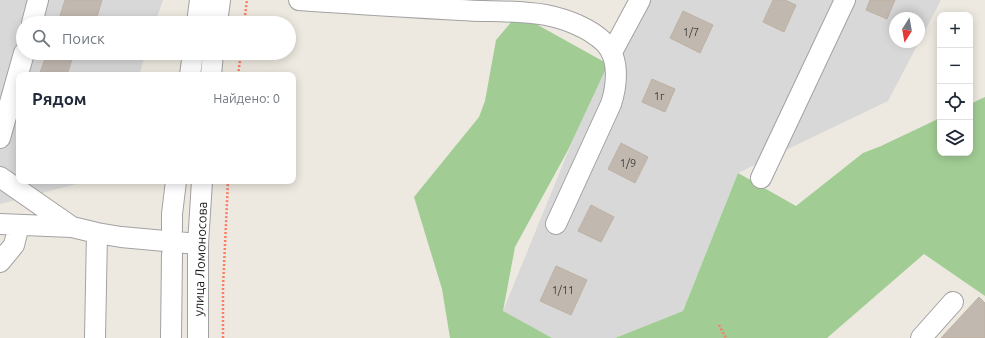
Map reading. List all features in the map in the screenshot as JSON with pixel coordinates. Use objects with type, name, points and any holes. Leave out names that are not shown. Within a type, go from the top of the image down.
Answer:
[{"type":"street","points":[[34,16],[38,0]]},
{"type":"street","points":[[198,16],[200,0]]},
{"type":"street","points":[[218,16],[220,0]]},
{"type":"street","points":[[299,0],[506,11],[546,15],[586,29],[596,35],[612,52],[616,65],[615,92],[611,104],[556,224]]},
{"type":"street","points":[[612,52],[640,0]]},
{"type":"street","points":[[761,178],[845,0]]},
{"type":"street","points":[[19,72],[22,60]]},
{"type":"street","points":[[190,72],[192,60]]},
{"type":"street","points":[[211,72],[212,60]]},
{"type":"street","points":[[0,138],[16,81]]},
{"type":"street","points":[[0,177],[72,227]]},
{"type":"street","points":[[172,230],[172,214],[176,184]]},
{"type":"street","name":"улица Ломоносова","points":[[198,338],[198,244],[202,184]]},
{"type":"street","points":[[0,262],[14,245],[9,224],[72,227],[121,237],[198,244]]},
{"type":"street","points":[[95,338],[97,233]]},
{"type":"street","points":[[171,338],[172,254]]},
{"type":"street","points":[[920,338],[953,302]]},
{"type":"path","points":[[245,16],[247,0]]},
{"type":"path","points":[[238,72],[239,60]]},
{"type":"path","points":[[223,338],[223,287],[228,184]]},
{"type":"path","points":[[719,325],[726,338]]},
{"type":"shaded area","points":[[0,0],[163,0],[157,16],[16,16],[16,60],[144,60],[140,72],[16,72],[16,184],[77,184],[0,204]]},
{"type":"shaded area","points":[[630,0],[941,0],[925,31],[925,12],[889,12],[889,48],[916,48],[888,101],[738,173],[683,311],[615,338],[547,338],[503,311]]},
{"type":"green space","points":[[518,14],[608,64],[568,150],[515,247],[503,311],[552,338],[450,338],[442,289],[414,197],[479,117],[485,101],[496,40]]},
{"type":"green space","points":[[985,97],[985,296],[924,254],[827,338],[615,338],[683,311],[738,173],[796,206],[863,153],[937,119],[937,156],[973,156],[973,103]]},
{"type":"building","points":[[65,0],[102,0],[97,16],[60,16]]},
{"type":"building","points":[[773,0],[785,0],[796,5],[784,32],[763,22]]},
{"type":"building","points":[[870,0],[895,0],[887,19],[866,10]]},
{"type":"building","points":[[683,11],[713,25],[700,53],[670,38]]},
{"type":"building","points":[[45,60],[72,60],[68,72],[40,72]]},
{"type":"building","points":[[652,79],[675,89],[665,112],[642,102]]},
{"type":"building","points":[[621,143],[648,157],[635,183],[608,169]]},
{"type":"building","points":[[591,205],[614,217],[601,242],[578,231]]},
{"type":"building","points":[[556,266],[587,280],[571,315],[540,301]]},
{"type":"building","points":[[979,297],[985,303],[985,338],[941,338]]}]
